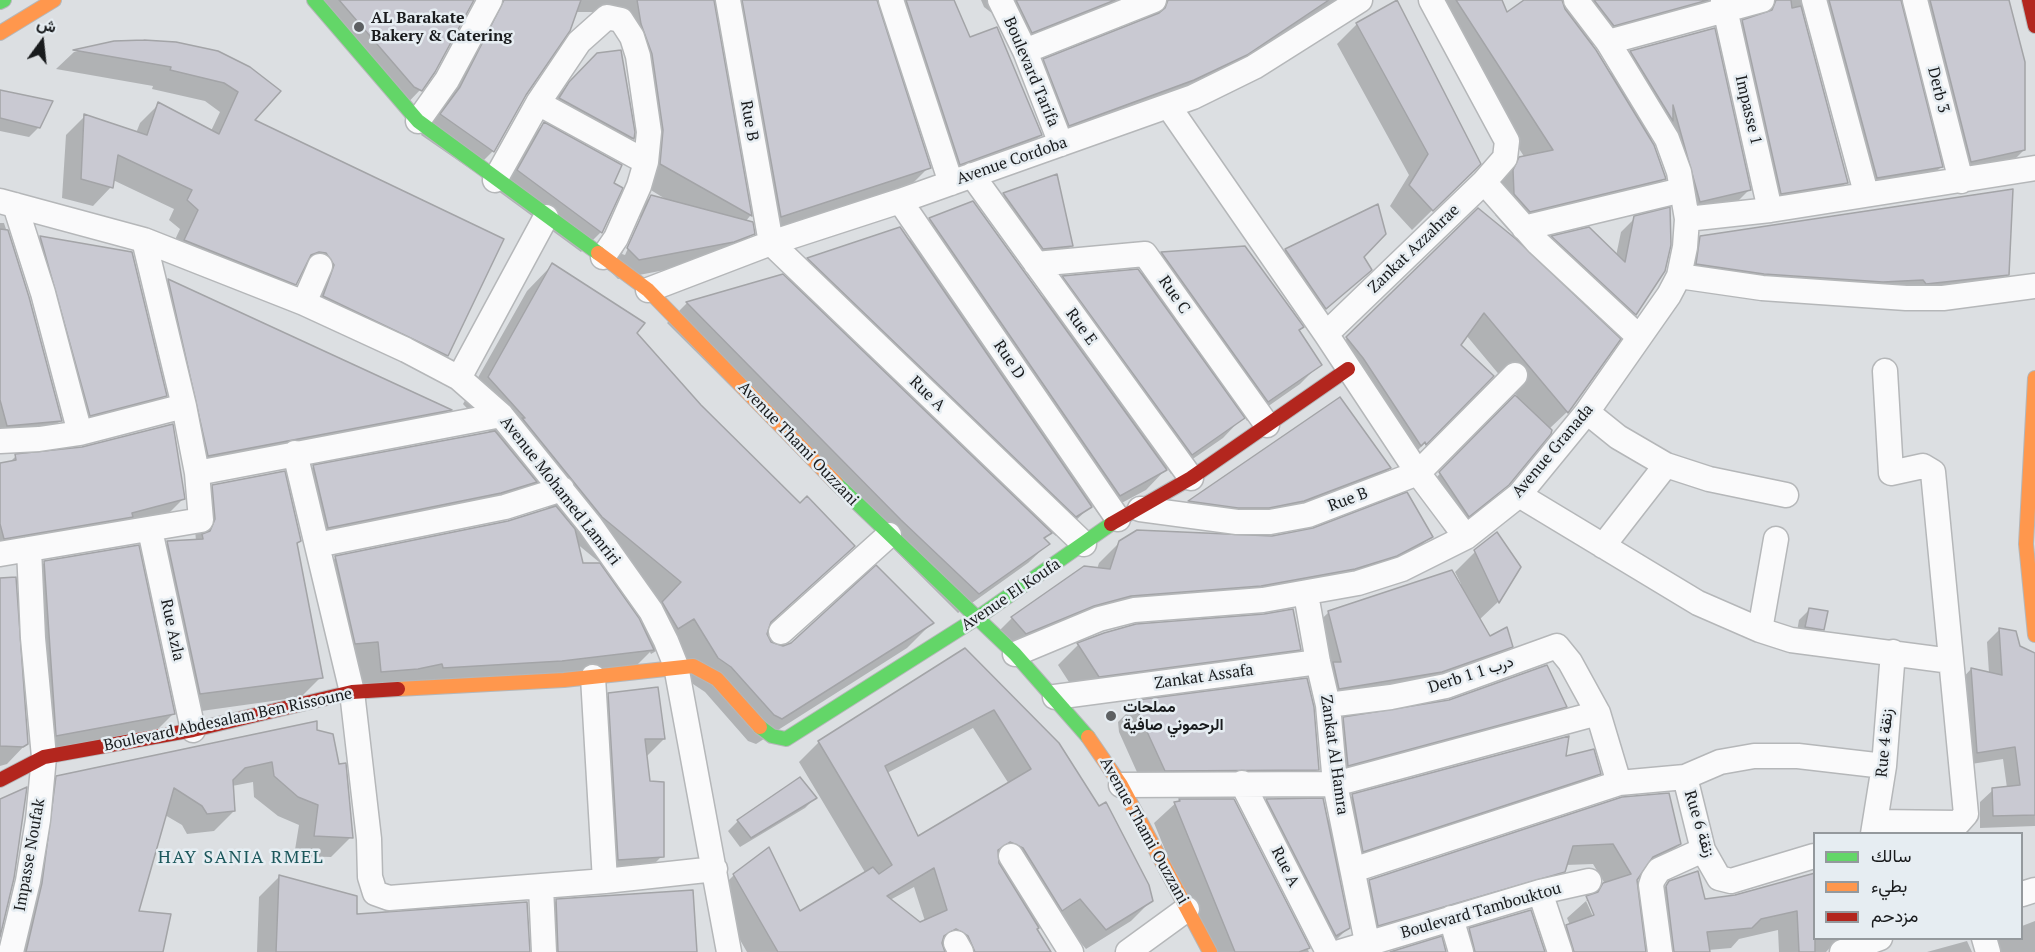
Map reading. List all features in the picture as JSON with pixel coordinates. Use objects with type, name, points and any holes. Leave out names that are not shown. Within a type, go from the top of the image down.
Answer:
[{"type":"street","points":[[0,33],[54,0]]},
{"type":"street","points":[[418,121],[447,80],[490,0]]},
{"type":"street","name":"Rue B","points":[[728,0],[771,243]]},
{"type":"street","name":"Rue E","points":[[891,0],[961,179],[1036,264],[1191,478]]},
{"type":"street","name":"Boulevard Tarifa","points":[[1000,0],[1024,51],[1061,144]]},
{"type":"street","points":[[1024,51],[1154,0]]},
{"type":"street","name":"Avenue Cordoba","points":[[648,290],[771,243],[900,201],[1169,107],[1254,67],[1360,0]]},
{"type":"street","name":"Zankat Azzahrae","points":[[1326,334],[1501,164],[1507,141],[1431,0]]},
{"type":"street","name":"Avenue Granada","points":[[1015,654],[1099,619],[1134,610],[1263,600],[1358,583],[1402,568],[1466,537],[1519,495],[1587,412],[1670,295],[1679,276],[1687,219],[1679,172],[1667,139],[1608,42],[1576,0]]},
{"type":"street","points":[[1608,42],[1724,5],[1762,0]]},
{"type":"street","points":[[1814,0],[1835,87],[1866,193]]},
{"type":"street","name":"Derb 3","points":[[1914,0],[1961,181]]},
{"type":"street","points":[[2029,0],[2035,26]]},
{"type":"street","name":"Avenue Thami Ouzzani","points":[[316,1],[418,121],[495,180],[648,290],[889,535],[1015,654],[1055,697],[1099,751],[1121,784],[1210,952]]},
{"type":"street","name":"Impasse 1","points":[[1724,5],[1770,210]]},
{"type":"street","points":[[495,180],[538,103],[591,29],[607,17],[616,17],[627,28],[638,56],[649,132],[646,162],[631,205],[616,238],[603,257]]},
{"type":"street","points":[[538,103],[646,162]]},
{"type":"street","points":[[1169,107],[1418,472],[1466,537]]},
{"type":"street","points":[[1687,219],[1770,210],[2035,168]]},
{"type":"street","points":[[1484,182],[1524,228],[1639,337]]},
{"type":"street","points":[[1524,228],[1682,190]]},
{"type":"street","name":"Rue D","points":[[900,201],[1118,519]]},
{"type":"street","points":[[8,203],[43,293],[80,433]]},
{"type":"street","name":"Avenue Mohamed Lamriri","points":[[8,203],[144,240],[304,303],[406,350],[459,378],[501,415],[562,489],[651,611],[676,666],[729,952]]},
{"type":"street","points":[[459,378],[546,217]]},
{"type":"street","points":[[0,554],[201,520],[197,473],[184,406],[144,240]]},
{"type":"street","name":"Rue A","points":[[771,243],[1084,544]]},
{"type":"street","name":"Rue C","points":[[1036,264],[1145,254],[1267,426]]},
{"type":"street","points":[[304,303],[320,266]]},
{"type":"street","points":[[1679,276],[1762,288],[1906,298],[1943,298],[2035,286]]},
{"type":"street","name":"Avenue El Koufa","points":[[676,666],[693,666],[717,679],[762,730],[772,736],[786,739],[977,618],[1118,519],[1191,478],[1348,369]]},
{"type":"street","points":[[1874,828],[1958,823],[1966,814],[1933,472],[1923,466],[1891,473],[1885,371]]},
{"type":"street","name":"Rue B","points":[[1140,508],[1237,522],[1270,522],[1308,515],[1418,472],[1515,375]]},
{"type":"street","points":[[2035,378],[2026,544],[2035,635]]},
{"type":"street","points":[[0,441],[39,439],[80,433],[184,406]]},
{"type":"street","points":[[1587,412],[1633,447],[1666,465],[1709,479],[1786,495]]},
{"type":"street","points":[[197,473],[501,415]]},
{"type":"street","points":[[296,453],[352,692],[369,838],[370,877],[375,893],[389,898],[541,887],[715,869]]},
{"type":"street","points":[[1603,546],[1666,465]]},
{"type":"street","points":[[317,545],[505,507],[562,489]]},
{"type":"street","points":[[1519,495],[1698,603],[1760,630],[1791,640],[1951,661]]},
{"type":"street","name":"Rue Azla","points":[[150,530],[193,730]]},
{"type":"street","points":[[781,632],[889,535]]},
{"type":"street","points":[[1760,630],[1776,539]]},
{"type":"street","name":"Impasse Noufak","points":[[11,952],[28,880],[44,757],[33,638],[28,549]]},
{"type":"street","name":"Zankat Al Hamra","points":[[1306,594],[1328,705],[1335,784],[1367,948]]},
{"type":"street","name":"Derb 1 درب 1","points":[[1328,705],[1391,698],[1446,686],[1557,646],[1570,662],[1598,712]]},
{"type":"street","name":"Rue 4 زنقة","points":[[1874,828],[1884,766],[1893,652]]},
{"type":"street","name":"Zankat Assafa","points":[[1055,697],[1318,662]]},
{"type":"street","name":"Boulevard Abdesalam Ben Rissoune","points":[[0,780],[44,757],[193,730],[352,692],[593,677],[676,666]]},
{"type":"street","points":[[593,677],[605,881]]},
{"type":"street","points":[[1121,784],[1335,784],[1598,712],[1619,783]]},
{"type":"street","points":[[1353,870],[1619,783],[1685,777],[1720,762],[1754,756],[1798,756],[1884,766]]},
{"type":"street","name":"Rue 6 زنقة","points":[[1685,777],[1703,850],[1719,878],[1731,881],[1813,857]]},
{"type":"street","name":"Rue A","points":[[1242,783],[1328,952]]},
{"type":"street","points":[[1660,952],[1653,879],[1659,870],[1703,850]]},
{"type":"street","points":[[1011,856],[1071,952]]},
{"type":"street","name":"Boulevard Tambouktou","points":[[1340,952],[1367,948],[1451,918],[1540,892],[1589,881]]},
{"type":"street","points":[[541,887],[544,952]]},
{"type":"street","points":[[1540,892],[1560,952]]},
{"type":"street","points":[[1128,952],[1187,909]]},
{"type":"street","points":[[1451,918],[1461,952]]},
{"type":"building","points":[[339,0],[474,0],[435,72],[422,91],[414,87]]},
{"type":"building","points":[[504,0],[581,0],[570,31],[526,95],[494,152],[440,114],[460,87]]},
{"type":"building","points":[[637,0],[714,0],[752,216],[660,164],[663,130],[652,54],[641,24]]},
{"type":"building","points":[[742,0],[877,0],[931,168],[781,217]]},
{"type":"building","points":[[906,0],[954,0],[970,37],[997,27],[1042,135],[960,165]]},
{"type":"building","points":[[1016,0],[1115,0],[1032,33]]},
{"type":"building","points":[[1168,0],[1329,0],[1247,55],[1194,80],[1069,126],[1043,59],[1159,13],[1165,8]]},
{"type":"building","points":[[1397,0],[1481,164],[1433,211],[1409,185],[1428,154],[1356,23]]},
{"type":"building","points":[[1456,0],[1502,0],[1507,12],[1524,0],[1562,0],[1565,9],[1596,50],[1654,145],[1666,179],[1530,212],[1514,194],[1513,170],[1519,157],[1553,150]]},
{"type":"building","points":[[1594,0],[1708,0],[1614,26]]},
{"type":"building","points":[[1776,0],[1791,0],[1792,8],[1801,6],[1848,183],[1781,194],[1742,20],[1772,10]]},
{"type":"building","points":[[1829,0],[1901,0],[1943,167],[1877,178]]},
{"type":"building","points":[[1930,0],[2009,0],[2025,62],[2025,150],[1971,162]]},
{"type":"building","points":[[1715,28],[1751,190],[1700,202],[1673,105],[1673,121],[1630,51]]},
{"type":"building","points":[[114,41],[176,42],[218,51],[250,67],[281,91],[255,120],[504,239],[448,356],[323,296],[334,265],[326,253],[319,252],[311,255],[296,285],[184,240],[198,210],[187,200],[192,190],[118,155],[113,188],[81,179],[84,114],[147,135],[158,102],[219,134],[238,92],[224,83],[170,70],[171,67],[73,50]]},
{"type":"building","points":[[621,50],[635,132],[634,139],[559,98],[569,82],[597,53]]},
{"type":"building","points":[[0,90],[53,101],[40,128],[0,118]]},
{"type":"building","points":[[544,122],[622,165],[614,183],[623,188],[602,233],[517,170]]},
{"type":"building","points":[[1057,174],[1073,246],[1043,249],[1003,193]]},
{"type":"building","points":[[2013,189],[2009,275],[1926,284],[1923,280],[1883,282],[1764,274],[1696,264],[1700,236]]},
{"type":"building","points":[[651,195],[753,222],[755,234],[734,242],[639,260],[627,248]]},
{"type":"building","points":[[973,201],[1167,470],[1120,496],[929,218]]},
{"type":"building","points":[[1378,204],[1386,234],[1364,257],[1372,270],[1326,309],[1285,249]]},
{"type":"building","points":[[1670,207],[1671,245],[1665,271],[1636,315],[1551,236],[1589,227],[1625,262],[1634,216]]},
{"type":"building","points":[[1478,208],[1516,239],[1621,339],[1568,413],[1484,313],[1461,345],[1494,376],[1426,445],[1425,442],[1421,446],[1363,358],[1346,337]]},
{"type":"building","points":[[900,227],[1092,507],[1076,517],[807,258]]},
{"type":"building","points":[[0,229],[8,230],[29,297],[62,421],[7,426],[0,400]]},
{"type":"building","points":[[40,236],[132,252],[167,396],[90,416]]},
{"type":"building","points":[[1245,246],[1304,327],[1299,330],[1322,365],[1268,402],[1161,252]]},
{"type":"building","points":[[552,263],[645,323],[637,333],[701,405],[800,503],[807,496],[855,546],[771,622],[767,634],[771,642],[783,646],[791,643],[876,565],[934,623],[782,719],[774,715],[731,667],[718,658],[694,619],[678,629],[662,602],[681,582],[602,517],[522,418],[525,418],[488,377]]},
{"type":"building","points":[[1138,269],[1245,418],[1192,455],[1062,276]]},
{"type":"building","points":[[783,274],[1052,533],[1044,538],[1050,544],[979,594],[901,520],[686,302]]},
{"type":"building","points":[[168,279],[452,410],[208,456]]},
{"type":"building","points":[[1515,395],[1552,430],[1551,434],[1509,485],[1469,517],[1439,472]]},
{"type":"building","points":[[1340,397],[1391,468],[1304,501],[1269,508],[1238,508],[1188,501]]},
{"type":"building","points":[[173,424],[185,499],[132,513],[133,517],[4,539],[0,524],[0,463],[16,460],[15,454],[82,447]]},
{"type":"building","points":[[495,431],[537,482],[501,493],[328,528],[313,465]]},
{"type":"building","points":[[285,471],[301,541],[297,543],[323,678],[200,694],[167,541],[203,539],[202,534],[210,531],[215,519],[212,485]]},
{"type":"building","points":[[1407,492],[1433,537],[1397,556],[1355,569],[1261,586],[1131,596],[1094,606],[1026,634],[1011,617],[1084,566],[1110,569],[1119,541],[1137,530],[1272,536],[1313,528]]},
{"type":"building","points":[[556,506],[575,529],[583,563],[600,563],[639,618],[654,650],[562,661],[443,668],[442,664],[418,669],[381,672],[378,642],[355,644],[335,556],[508,521]]},
{"type":"building","points":[[1497,532],[1521,567],[1499,603],[1474,550]]},
{"type":"building","points":[[139,545],[175,714],[56,736],[44,561]]},
{"type":"building","points":[[1452,570],[1490,636],[1507,627],[1513,647],[1442,672],[1339,689],[1333,662],[1341,662],[1328,611]]},
{"type":"building","points":[[16,577],[28,744],[23,747],[0,746],[0,578]]},
{"type":"building","points":[[1809,608],[1828,611],[1824,630],[1805,627]]},
{"type":"building","points":[[1293,609],[1301,650],[1099,677],[1077,643],[1136,624],[1264,614]]},
{"type":"building","points":[[1999,628],[2016,631],[2020,646],[2035,653],[2035,815],[1993,816],[1992,788],[2020,785],[2015,747],[1977,753],[1971,668],[2002,675]]},
{"type":"building","points":[[965,648],[1059,743],[1099,806],[1106,802],[1149,885],[1153,901],[1106,930],[1080,899],[1062,911],[1023,848],[1010,842],[998,850],[999,863],[1051,952],[975,952],[968,936],[956,929],[944,936],[942,943],[945,952],[778,952],[733,874],[769,847],[800,911],[873,867],[879,874],[892,865],[818,741]],"holes":[[[994,710],[1031,769],[918,836],[885,766]],[[934,868],[947,910],[920,922],[887,896]]]},
{"type":"building","points":[[1547,665],[1567,707],[1348,766],[1343,717],[1449,700]]},
{"type":"building","points":[[1307,678],[1314,707],[1319,770],[1165,771],[1138,712],[1137,700]]},
{"type":"building","points":[[658,687],[665,739],[645,739],[650,781],[664,782],[664,857],[618,860],[608,693]]},
{"type":"building","points":[[317,721],[317,730],[333,734],[339,764],[346,763],[353,838],[314,836],[318,805],[298,797],[274,776],[272,762],[245,768],[233,780],[235,811],[207,814],[202,806],[174,788],[139,911],[171,914],[163,952],[26,952],[42,883],[56,776]]},
{"type":"building","points":[[1569,736],[1566,756],[1594,749],[1601,774],[1363,852],[1352,794]]},
{"type":"building","points":[[800,777],[817,798],[751,838],[737,820]]},
{"type":"building","points":[[27,787],[14,878],[0,937],[0,799]]},
{"type":"building","points":[[1669,793],[1681,844],[1653,857],[1637,880],[1646,952],[1574,952],[1566,925],[1594,915],[1586,896],[1598,892],[1603,883],[1631,874],[1613,844],[1573,846],[1565,872],[1378,926],[1369,880],[1622,797]]},
{"type":"building","points":[[1323,798],[1350,928],[1336,936],[1266,799]]},
{"type":"building","points":[[1179,799],[1234,799],[1310,948],[1299,952],[1235,952],[1174,802],[1180,801]]},
{"type":"building","points":[[1698,871],[1705,899],[1735,895],[1813,874],[1815,952],[1799,952],[1797,911],[1761,919],[1752,928],[1707,932],[1710,952],[1674,952],[1666,886],[1669,881]]},
{"type":"building","points":[[279,875],[357,896],[357,914],[527,902],[530,952],[276,952]]},
{"type":"building","points":[[693,890],[697,952],[558,952],[556,899]]},
{"type":"building","points":[[1531,910],[1545,952],[1475,952],[1469,928]]},
{"type":"building","points":[[1442,936],[1446,952],[1390,952]]},
{"type":"traffic: fast","points":[[0,2],[4,0]]},
{"type":"traffic: fast","points":[[314,0],[418,121],[598,253]]},
{"type":"traffic: fast","points":[[836,483],[1015,654],[1088,737]]},
{"type":"traffic: fast","points":[[760,727],[772,736],[786,739],[977,618],[1111,524]]},
{"type":"traffic: slow","points":[[0,33],[54,0]]},
{"type":"traffic: slow","points":[[598,253],[648,290],[836,483]]},
{"type":"traffic: slow","points":[[2035,378],[2026,544],[2035,635]]},
{"type":"traffic: slow","points":[[398,689],[564,680],[693,666],[717,679],[760,727]]},
{"type":"traffic: slow","points":[[1088,737],[1121,785],[1210,952]]},
{"type":"traffic: jam","points":[[2029,0],[2035,26]]},
{"type":"traffic: jam","points":[[1111,524],[1191,478],[1348,369]]},
{"type":"traffic: jam","points":[[0,780],[44,757],[193,730],[352,692],[398,689]]},
{"type":"place","name":"AL Barakate Bakery & Catering","points":[[359,27]]},
{"type":"place","name":"مملحات الرحموني صافية","points":[[1111,716]]},
{"type":"district","name":"HAY SANIA RMEL","points":[[241,858]]}]
